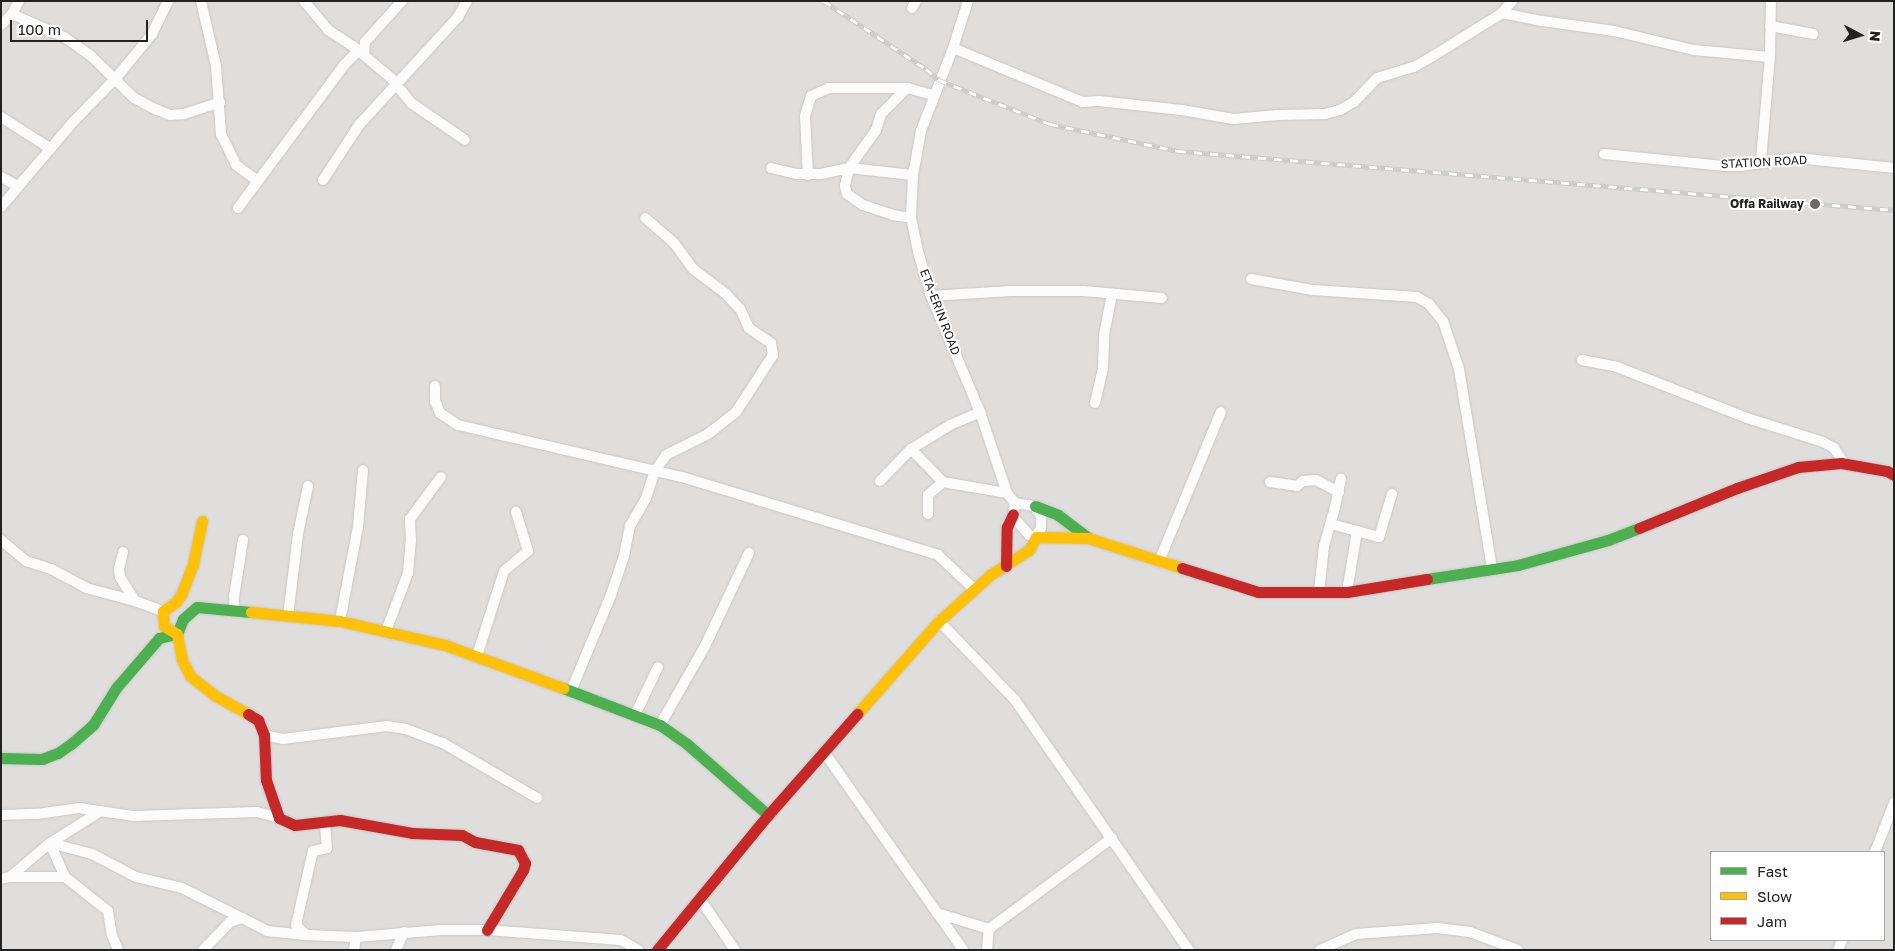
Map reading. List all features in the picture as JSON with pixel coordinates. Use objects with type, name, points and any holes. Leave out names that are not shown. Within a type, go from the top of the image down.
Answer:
[{"type":"street","points":[[1,25],[12,14],[19,1]]},
{"type":"street","points":[[1,207],[73,122],[116,78],[152,34],[168,1]]},
{"type":"street","points":[[201,1],[216,66],[221,134],[236,165],[258,181]]},
{"type":"street","points":[[304,1],[328,30],[361,52],[396,84],[411,103],[465,140]]},
{"type":"street","points":[[238,208],[345,64],[361,52],[365,42],[402,1]]},
{"type":"street","points":[[323,180],[359,125],[458,17],[467,1]]},
{"type":"street","name":"ETA-ERIN ROAD","points":[[968,1],[953,48],[921,131],[913,175],[911,218],[918,255],[931,296],[980,412],[1007,492],[1025,531],[1036,538]]},
{"type":"street","points":[[953,48],[1083,102],[1099,101],[1173,109],[1233,119],[1278,115],[1325,114],[1354,102],[1377,78],[1414,67],[1502,13],[1512,1]]},
{"type":"street","points":[[1761,161],[1770,57],[1771,1]]},
{"type":"street","points":[[1502,13],[1542,21],[1614,31],[1712,53],[1770,57]]},
{"type":"street","points":[[12,14],[23,17],[64,37],[91,56],[116,78],[134,98],[170,115],[184,114],[220,102]]},
{"type":"street","points":[[1770,26],[1813,34]]},
{"type":"street","points":[[808,174],[805,116],[810,96],[829,88],[907,88],[934,95]]},
{"type":"street","points":[[907,88],[881,114],[876,130],[849,168],[845,186],[847,194],[872,208],[911,218]]},
{"type":"street","points":[[1,117],[51,149]]},
{"type":"street","name":"STATION ROAD","points":[[1604,154],[1725,166],[1741,166],[1761,161],[1796,158],[1894,168]]},
{"type":"street","points":[[771,168],[796,174],[849,168],[913,175]]},
{"type":"street","points":[[1,177],[18,186]]},
{"type":"street","points":[[571,692],[612,595],[624,556],[630,526],[646,498],[655,471],[666,455],[708,434],[736,412],[773,355],[771,343],[749,328],[740,309],[725,293],[693,269],[674,243],[645,218]]},
{"type":"street","points":[[1251,278],[1313,290],[1411,296],[1429,304],[1443,320],[1459,369],[1492,568]]},
{"type":"street","points":[[931,296],[1011,291],[1112,294],[1162,298]]},
{"type":"street","points":[[1095,404],[1103,368],[1104,334],[1112,294]]},
{"type":"street","points":[[1582,360],[1617,367],[1747,418],[1823,442],[1834,448],[1844,464]]},
{"type":"street","points":[[435,386],[435,401],[440,413],[458,425],[682,477],[938,554],[974,589]]},
{"type":"street","points":[[880,481],[911,449],[950,426],[980,412]]},
{"type":"street","points":[[1160,559],[1221,412]]},
{"type":"street","points":[[911,449],[943,482],[1007,492]]},
{"type":"street","points":[[1036,538],[1088,538],[1160,559],[1258,592],[1346,592],[1492,568],[1518,566],[1608,540],[1737,488],[1798,467],[1844,464],[1894,475]]},
{"type":"street","points":[[340,621],[358,527],[364,470]]},
{"type":"street","points":[[386,631],[408,573],[411,541],[410,519],[441,477]]},
{"type":"street","points":[[1319,592],[1324,546],[1341,479]]},
{"type":"street","points":[[1270,482],[1297,486],[1303,481],[1316,480],[1339,492]]},
{"type":"street","points":[[928,514],[928,496],[943,482]]},
{"type":"street","points":[[288,616],[298,534],[308,486]]},
{"type":"street","points":[[1331,524],[1379,537],[1392,494]]},
{"type":"street","points":[[1006,566],[1007,527],[1014,508],[1035,506],[1058,515],[1088,538]]},
{"type":"street","points":[[657,950],[768,815],[939,621],[990,575],[1029,550],[1042,522],[1035,506]]},
{"type":"street","points":[[477,656],[504,571],[528,551],[516,512]]},
{"type":"street","points":[[163,611],[176,602],[181,595],[193,564],[202,521]]},
{"type":"street","points":[[1346,592],[1357,531]]},
{"type":"street","points":[[1,540],[26,561],[51,569],[86,588],[109,596],[135,601],[163,611]]},
{"type":"street","points":[[234,610],[234,597],[243,540]]},
{"type":"street","points":[[124,552],[119,569],[120,577],[135,601]]},
{"type":"street","points":[[660,725],[705,646],[749,553]]},
{"type":"street","points":[[109,596],[120,577]]},
{"type":"street","points":[[278,818],[266,780],[264,735],[258,720],[214,695],[190,676],[182,660],[177,634],[183,619],[197,607],[340,621],[386,631],[411,639],[445,645],[477,656],[660,725],[687,744],[768,815]]},
{"type":"street","points":[[163,611],[164,626],[177,634]]},
{"type":"street","points":[[939,621],[1015,700],[1189,950]]},
{"type":"street","points":[[1,758],[42,759],[58,753],[71,744],[93,725],[116,688],[158,638],[177,634]]},
{"type":"street","points":[[635,714],[658,667]]},
{"type":"street","points":[[264,735],[283,739],[387,726],[406,729],[443,743],[537,798]]},
{"type":"street","points":[[824,752],[963,950]]},
{"type":"street","points":[[1875,851],[1894,803]]},
{"type":"street","points":[[1,815],[37,814],[79,808],[134,816],[257,812],[295,825],[340,820],[412,833],[462,835],[475,842],[518,850],[525,863],[523,870],[487,930]]},
{"type":"street","points":[[6,878],[50,843],[101,811]]},
{"type":"street","points":[[306,935],[296,924],[313,851],[327,848],[325,823]]},
{"type":"street","points":[[987,950],[989,929],[1112,838]]},
{"type":"street","points":[[50,843],[65,876],[108,910],[112,935],[118,950]]},
{"type":"street","points":[[50,843],[92,854],[136,877],[182,888],[266,931],[356,937],[404,932],[487,930],[621,940],[638,950]]},
{"type":"street","points":[[6,878],[65,876]]},
{"type":"street","points":[[700,899],[735,950]]},
{"type":"street","points":[[937,913],[989,929]]},
{"type":"street","points":[[203,950],[230,922],[242,918]]},
{"type":"street","points":[[1320,950],[1356,934],[1437,928],[1470,932],[1518,950]]},
{"type":"street","points":[[396,950],[404,932]]},
{"type":"street","points":[[354,950],[356,937]]},
{"type":"shaded area","points":[[1,1],[1894,1],[1894,950],[1,950]]},
{"type":"railway","points":[[824,1],[926,69],[939,80],[1050,124],[1178,151],[1894,210]]},
{"type":"traffic: fast","points":[[1035,506],[1058,515],[1088,538]]},
{"type":"traffic: fast","points":[[1427,579],[1518,565],[1608,540],[1639,528]]},
{"type":"traffic: fast","points":[[1,758],[42,759],[58,753],[71,744],[93,725],[116,688],[159,638],[177,634],[183,619],[197,607],[251,612]]},
{"type":"traffic: fast","points":[[563,688],[660,725],[687,744],[768,815]]},
{"type":"traffic: slow","points":[[202,521],[193,564],[181,595],[176,602],[163,611],[164,626],[177,634],[182,660],[190,676],[214,695],[248,714]]},
{"type":"traffic: slow","points":[[857,714],[939,621],[990,575],[1029,550],[1036,537],[1088,538],[1182,568]]},
{"type":"traffic: slow","points":[[251,612],[340,621],[445,645],[563,688]]},
{"type":"traffic: jam","points":[[1639,528],[1737,488],[1798,467],[1841,463],[1887,471],[1894,475]]},
{"type":"traffic: jam","points":[[1006,566],[1007,527],[1013,514]]},
{"type":"traffic: jam","points":[[1182,568],[1258,592],[1347,592],[1427,579]]},
{"type":"traffic: jam","points":[[248,714],[258,720],[264,735],[266,780],[279,818],[295,825],[340,820],[412,833],[462,835],[475,842],[518,850],[525,863],[523,870],[487,930]]},
{"type":"traffic: jam","points":[[657,950],[768,815],[857,714]]},
{"type":"place","name":"Offa Railway","points":[[1815,204]]}]
